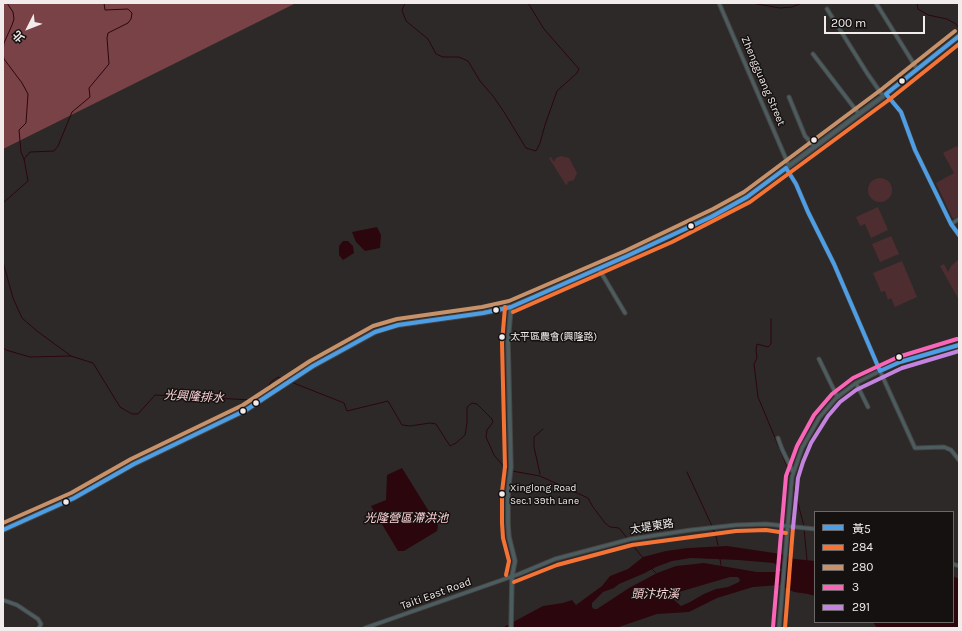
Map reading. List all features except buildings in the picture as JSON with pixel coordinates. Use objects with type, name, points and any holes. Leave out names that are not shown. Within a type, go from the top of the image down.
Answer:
[{"type":"main road","points":[[3,530],[74,498],[134,464],[246,410],[290,380],[383,329],[398,325],[483,312],[511,306],[599,268],[716,214],[747,197],[885,95],[959,36]]},
{"type":"street","name":"Zhengguang Street","points":[[720,3],[787,167],[834,264],[880,371],[916,448],[944,447],[951,450],[959,460]]},
{"type":"street","points":[[876,3],[917,69]]},
{"type":"street","points":[[827,8],[866,73],[901,112],[910,139],[951,224],[959,235]]},
{"type":"street","points":[[813,54],[859,114]]},
{"type":"street","points":[[788,97],[805,136],[815,147]]},
{"type":"street","points":[[951,224],[959,219]]},
{"type":"street","points":[[599,268],[625,313]]},
{"type":"street","points":[[511,306],[508,343],[511,467],[508,523],[509,537],[515,561],[512,576],[511,628]]},
{"type":"street","points":[[779,628],[793,472],[802,448],[814,425],[823,412],[838,397],[856,383],[900,362],[959,346]]},
{"type":"street","points":[[819,359],[838,397]]},
{"type":"street","points":[[856,383],[868,407]]},
{"type":"street","points":[[778,438],[793,472]]},
{"type":"street","name":"太堤東路","points":[[512,576],[555,560],[631,539],[736,525],[766,524],[814,530]]},
{"type":"street","name":"Taiti East Road","points":[[365,628],[512,576]]},
{"type":"street","points":[[3,600],[17,605],[38,619],[42,624],[39,628]]},
{"type":"shaded area","points":[[3,3],[296,3],[3,149]]},
{"type":"shaded area","points":[[957,146],[959,150],[959,216],[953,219],[936,183],[954,173],[943,153]]},
{"type":"shaded area","points":[[561,156],[569,158],[577,173],[574,180],[567,182],[568,184],[566,185],[549,158],[551,157],[554,162],[556,158]]},
{"type":"shaded area","points":[[880,178],[885,179],[891,185],[891,195],[885,201],[880,202],[875,201],[869,195],[868,190],[869,185],[875,179]]},
{"type":"shaded area","points":[[878,207],[888,230],[871,238],[865,224],[860,226],[856,217]]},
{"type":"shaded area","points":[[891,236],[899,254],[880,262],[872,244]]},
{"type":"shaded area","points":[[959,259],[959,300],[940,266],[944,264],[948,272],[951,266]]},
{"type":"shaded area","points":[[902,261],[917,297],[895,307],[891,298],[888,300],[885,291],[881,292],[873,273]]},
{"type":"water","points":[[377,227],[381,235],[380,248],[365,251],[356,242],[352,232]]},
{"type":"water","points":[[343,241],[348,241],[353,246],[354,253],[343,260],[339,255],[339,246]]},
{"type":"water","name":"光隆營區滯洪池","points":[[402,468],[438,526],[437,531],[404,551],[398,551],[371,506],[386,500],[387,475]]},
{"type":"water","name":"頭汴坑溪","points":[[727,546],[781,554],[795,559],[814,561],[814,596],[794,592],[780,585],[753,587],[717,598],[689,612],[657,614],[616,628],[502,628],[543,606],[572,600],[576,605],[602,586],[610,576],[628,569],[643,557],[666,551]],"holes":[[[691,558],[774,563],[782,570],[779,572],[757,572],[704,563],[676,566],[657,573],[629,588],[597,609],[592,607],[592,603],[603,592],[672,561]],[[730,577],[738,577],[740,580],[739,582],[728,587],[716,589],[681,606],[673,599],[679,592]]]},
{"type":"water","points":[[954,576],[959,579],[959,628],[877,628],[874,623],[954,623]]},
{"type":"waterway","points":[[3,51],[4,43],[14,19],[13,12],[7,3]]},
{"type":"waterway","points":[[3,203],[28,181],[24,159],[30,152],[54,151],[58,146],[72,112],[90,97],[89,88],[109,64],[108,33],[128,23],[131,19],[132,13],[128,9],[105,10],[104,3]]},
{"type":"waterway","points":[[405,3],[402,10],[406,21],[428,39],[436,54],[443,57],[459,57],[468,61],[480,81],[504,112],[526,148],[536,151],[557,91],[577,73],[579,69],[544,29],[528,3]]},
{"type":"waterway","points":[[751,3],[780,8],[792,7],[802,3]]},
{"type":"waterway","points":[[917,3],[918,9],[928,15],[947,19],[956,24],[959,28]]},
{"type":"waterway","points":[[3,53],[4,59],[22,83],[28,94],[26,123],[19,130],[21,152],[24,159]]},
{"type":"waterway","points":[[3,262],[13,298],[22,318],[71,356]]},
{"type":"waterway","points":[[771,319],[771,344],[768,347],[757,344],[757,358],[754,364],[758,397],[791,476]]},
{"type":"waterway","name":"光興隆排水","points":[[3,347],[6,350],[30,357],[71,356],[93,363],[120,407],[132,414],[138,414],[155,395],[252,400],[266,390],[271,382],[278,377],[287,381]]},
{"type":"waterway","name":"光興隆排水","points":[[291,382],[344,403],[347,411],[388,401],[402,425],[410,426],[430,423],[436,424],[450,446],[465,435],[467,407],[472,403],[477,404],[492,419],[493,422],[487,430],[486,437],[494,455],[505,468],[509,470]]},
{"type":"waterway","points":[[540,474],[534,447],[534,437],[543,429]]},
{"type":"waterway","name":"光興隆排水","points":[[512,471],[540,476],[588,498],[605,523],[610,527],[619,528],[643,558]]},
{"type":"waterway","points":[[687,472],[712,526]]},
{"type":"waterway","points":[[793,485],[804,526]]},
{"type":"waterway","points":[[713,529],[718,545]]},
{"type":"waterway","points":[[804,529],[807,560]]},
{"type":"waterway","points":[[720,559],[721,565]]},
{"type":"waterway","name":"光興隆排水","points":[[651,568],[656,573]]},
{"type":"transit line","name":"280","points":[[3,523],[71,493],[131,459],[243,405],[310,361],[373,326],[397,319],[482,307],[509,301],[625,251],[713,209],[744,192],[882,89],[955,31]]},
{"type":"transit line","name":"黃5","points":[[886,94],[959,36]]},
{"type":"transit line","name":"284","points":[[513,312],[672,242],[750,202],[890,99],[959,44]]},
{"type":"transit line","name":"黃5","points":[[886,94],[901,112],[915,150],[951,224],[959,235]]},
{"type":"transit line","name":"黃5","points":[[786,168],[796,184],[834,264],[880,371]]},
{"type":"transit line","name":"黃5","points":[[3,530],[74,498],[134,464],[246,410],[313,366],[375,332],[398,325],[483,313],[511,307],[711,217],[747,197],[786,168]]},
{"type":"transit line","name":"284","points":[[505,307],[502,343],[505,467],[502,492],[502,523],[503,538],[509,561],[506,575]]},
{"type":"transit line","name":"3","points":[[773,627],[786,476],[797,446],[814,415],[832,394],[853,378],[898,357],[957,339]]},
{"type":"transit line","name":"黃5","points":[[880,371],[900,362],[959,345]]},
{"type":"transit line","name":"291","points":[[793,528],[798,478],[803,462],[811,443],[828,416],[840,402],[856,390],[902,368],[959,351]]},
{"type":"transit line","name":"284","points":[[785,628],[793,527]]},
{"type":"transit line","name":"284","points":[[514,582],[557,565],[632,545],[736,531],[766,530],[786,533]]},
{"type":"place","name":"太平區農會(興隆路)","points":[[502,337]]},
{"type":"place","name":"Xinglong Road Sec.1 39th Lane","points":[[502,494]]}]
